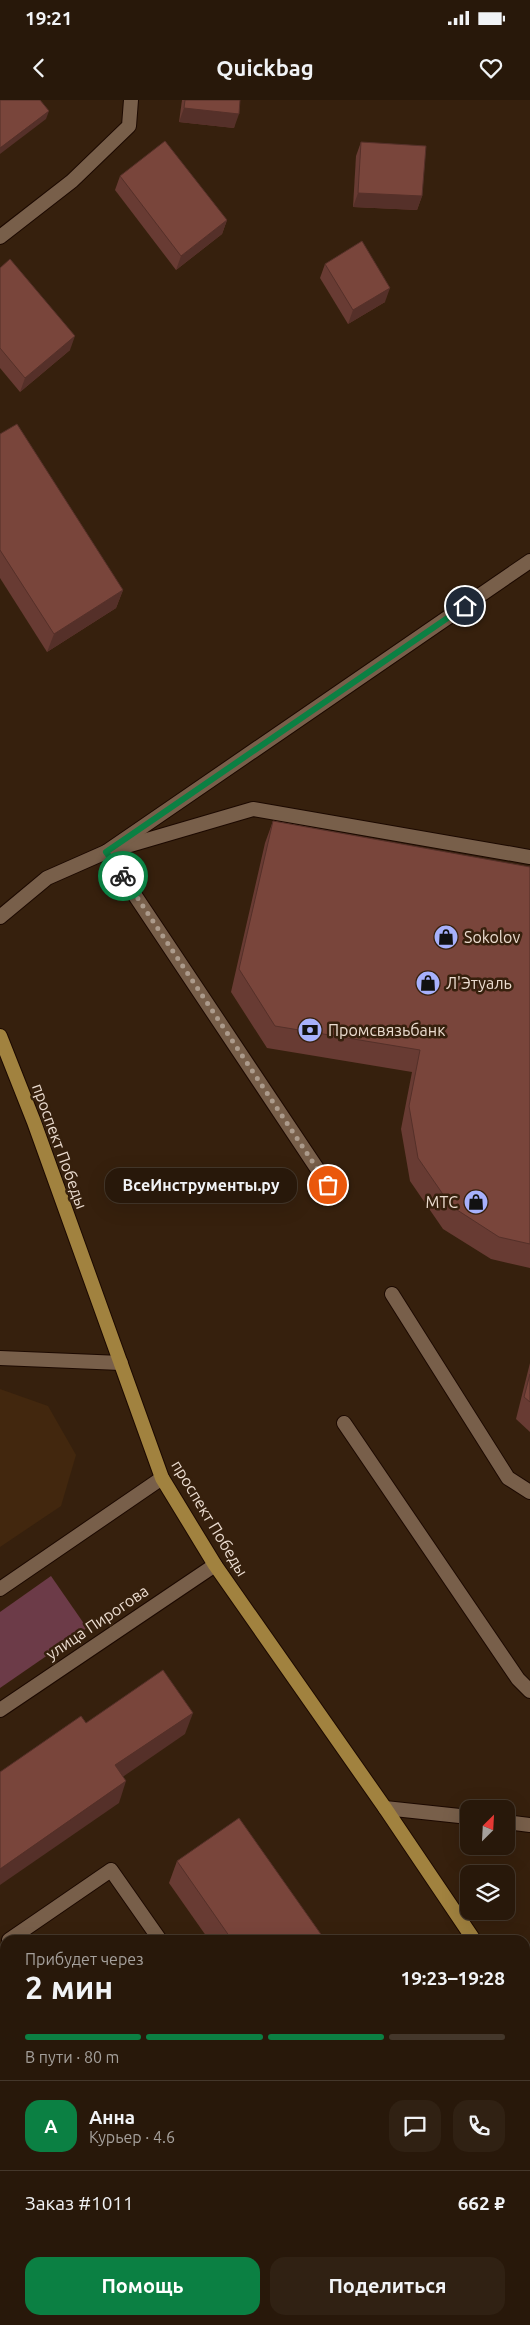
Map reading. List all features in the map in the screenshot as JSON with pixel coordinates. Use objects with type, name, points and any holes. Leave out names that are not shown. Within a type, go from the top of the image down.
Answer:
[{"type":"main road","name":"проспект Победы","points":[[0,1036],[34,1122],[162,1478],[215,1565],[385,1808],[471,1935]]},
{"type":"street","points":[[0,237],[72,181],[129,126],[131,100]]},
{"type":"street","points":[[106,852],[530,561]]},
{"type":"street","points":[[0,916],[47,878],[106,852],[253,809],[530,857]]},
{"type":"street","points":[[106,852],[328,1185]]},
{"type":"street","points":[[392,1294],[508,1478],[530,1492]]},
{"type":"street","points":[[0,1358],[121,1363]]},
{"type":"street","points":[[344,1423],[518,1679],[530,1691]]},
{"type":"street","points":[[0,1589],[162,1478]]},
{"type":"street","name":"улица Пирогова","points":[[0,1710],[215,1565]]},
{"type":"street","points":[[385,1808],[460,1817]]},
{"type":"street","points":[[515,1823],[530,1824]]},
{"type":"street","points":[[16,1935],[111,1870],[156,1935]]},
{"type":"shaded area","points":[[0,1389],[48,1406],[76,1455],[61,1506],[0,1547]]},
{"type":"shaded area","points":[[51,1576],[87,1628],[0,1688],[0,1612]]},
{"type":"building","points":[[0,100],[40,100],[49,111],[0,148]]},
{"type":"building","points":[[185,100],[240,100],[239,114],[184,108]]},
{"type":"building","points":[[165,141],[227,220],[181,256],[120,176]]},
{"type":"building","points":[[361,142],[426,146],[422,196],[358,193]]},
{"type":"building","points":[[362,241],[390,288],[353,310],[325,264]]},
{"type":"building","points":[[10,259],[75,336],[25,378],[0,348],[0,268]]},
{"type":"building","points":[[17,424],[123,590],[54,634],[0,550],[0,434]]},
{"type":"building","points":[[273,821],[530,867],[530,1244],[499,1237],[451,1206],[418,1158],[409,1106],[420,1050],[275,1026],[239,969]]},
{"type":"building","points":[[530,1374],[530,1402],[524,1397]]},
{"type":"building","points":[[163,1670],[193,1713],[115,1765],[126,1781],[0,1869],[0,1772],[81,1716],[86,1723]]},
{"type":"building","points":[[239,1818],[321,1935],[229,1935],[177,1861]]},
{"type":"way so far","points":[[123,876],[328,1185]]},
{"type":"place","name":"Sokolov","points":[[446,937]]},
{"type":"place","name":"Л'Этуаль","points":[[428,983]]},
{"type":"place","name":"Промсвязьбанк","points":[[310,1030]]},
{"type":"place","name":"ВсеИнструменты.ру","points":[[328,1185]]},
{"type":"place","name":"МТС","points":[[476,1202]]},
{"type":"route","points":[[123,876],[106,852],[465,606]]}]
